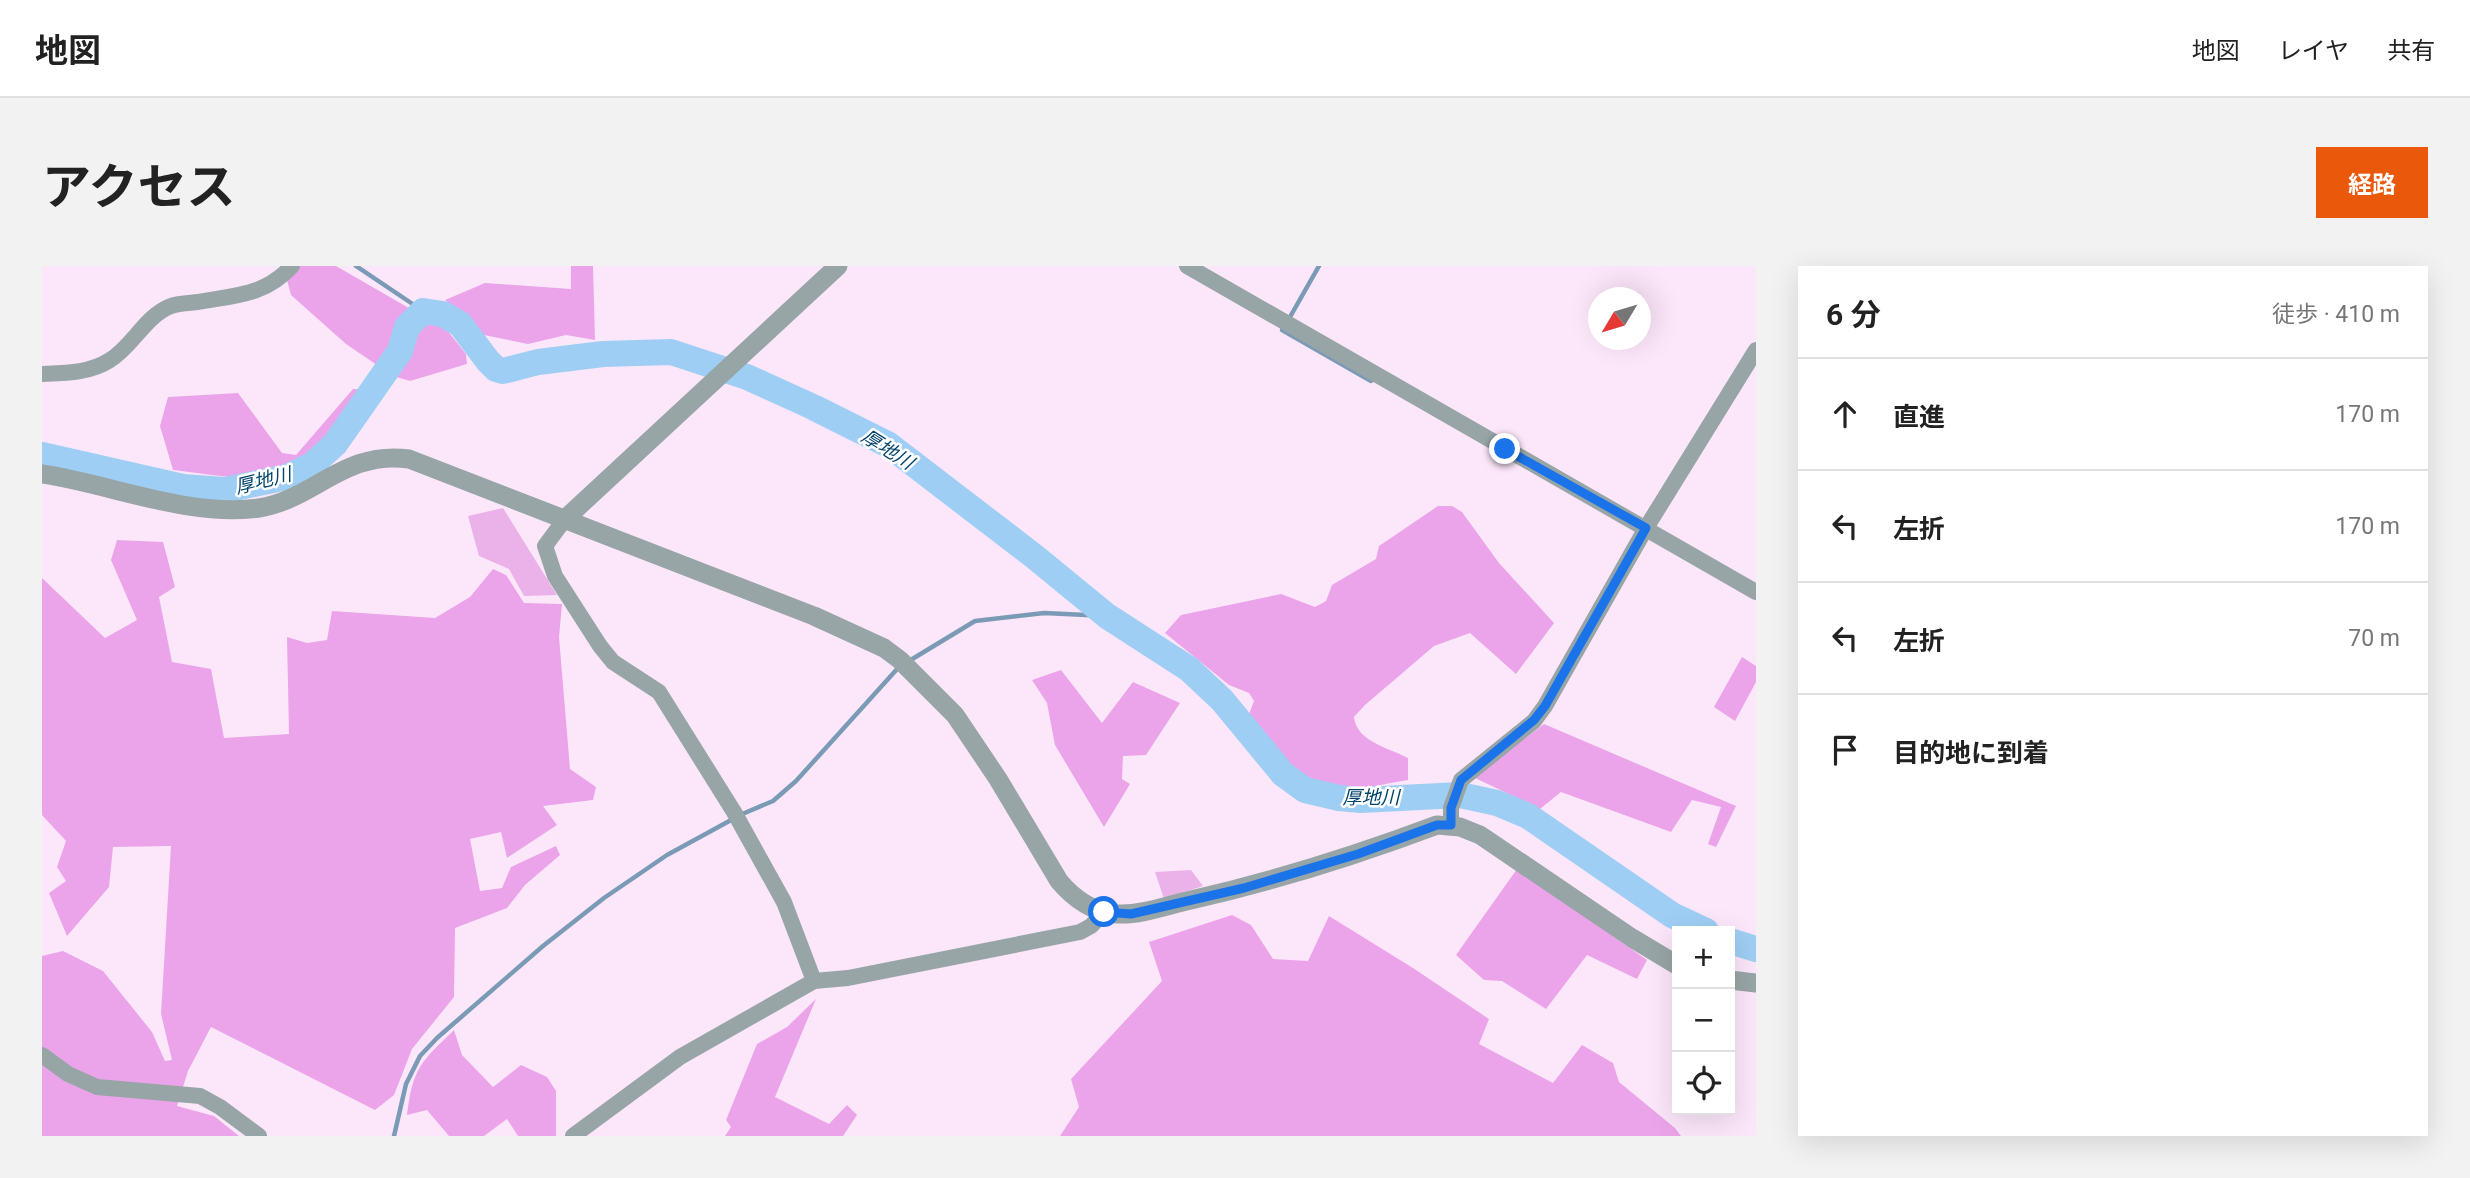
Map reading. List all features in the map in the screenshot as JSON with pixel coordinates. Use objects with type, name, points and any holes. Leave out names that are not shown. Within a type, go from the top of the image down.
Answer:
[{"type":"street","points":[[42,374],[79,372],[94,367],[112,359],[158,314],[172,306],[257,292],[272,284],[292,266]]},
{"type":"street","points":[[814,981],[784,902],[737,817],[659,692],[613,662],[600,646],[555,576],[545,546],[565,519],[838,266]]},
{"type":"street","points":[[1187,266],[1643,532],[1756,592]]},
{"type":"street","points":[[44,477],[199,508],[230,510],[260,508],[287,499],[353,464],[392,457],[409,459],[814,616],[884,648],[955,715],[1069,894],[1104,912],[1131,914],[1244,888],[1358,854],[1437,825],[1451,817],[1458,784],[1534,720],[1545,706],[1643,532],[1756,350]]},
{"type":"street","points":[[1451,817],[1672,962]]},
{"type":"street","points":[[573,1136],[680,1057],[814,981],[848,978],[1080,932],[1091,926],[1104,912]]},
{"type":"street","points":[[1735,981],[1756,984]]},
{"type":"street","points":[[42,1055],[68,1074],[97,1087],[200,1096],[220,1107],[259,1136]]},
{"type":"shaded area","points":[[300,266],[336,266],[447,330],[466,354],[467,364],[410,381],[393,376],[346,344],[291,295],[287,280]]},
{"type":"shaded area","points":[[571,266],[593,266],[595,340],[566,335],[528,344],[484,335],[445,300],[485,283],[571,289]]},
{"type":"shaded area","points":[[353,389],[362,389],[351,411],[336,431],[318,451],[282,473],[242,478],[173,470],[160,426],[168,397],[238,393],[282,453],[296,455]]},
{"type":"shaded area","points":[[1438,506],[1452,506],[1462,512],[1499,563],[1554,623],[1516,674],[1470,633],[1434,646],[1365,705],[1354,717],[1356,725],[1367,738],[1408,758],[1408,780],[1345,790],[1316,786],[1301,780],[1277,759],[1248,717],[1254,701],[1249,693],[1229,685],[1165,633],[1181,615],[1281,594],[1315,607],[1326,601],[1332,585],[1376,559],[1379,546]]},
{"type":"shaded area","points":[[503,508],[557,595],[524,596],[509,569],[479,556],[468,516]]},
{"type":"shaded area","points":[[117,540],[163,542],[175,587],[159,597],[172,662],[211,669],[224,738],[289,734],[287,637],[307,643],[327,640],[332,611],[435,618],[470,597],[493,569],[506,575],[524,603],[562,604],[559,637],[570,769],[596,787],[593,800],[543,806],[557,825],[507,858],[501,832],[470,839],[480,891],[502,888],[511,867],[556,846],[560,855],[525,885],[507,908],[455,928],[454,997],[412,1049],[394,1095],[375,1110],[211,1027],[188,1071],[177,1106],[214,1116],[239,1136],[42,1136],[42,956],[63,951],[103,971],[152,1032],[165,1061],[172,1060],[161,1014],[171,846],[113,847],[109,887],[67,936],[49,893],[66,881],[57,867],[66,841],[42,815],[42,578],[105,638],[137,620],[111,560]]},
{"type":"shaded area","points":[[1742,657],[1756,666],[1756,682],[1735,721],[1714,707]]},
{"type":"shaded area","points":[[1061,670],[1102,723],[1133,682],[1180,703],[1146,755],[1123,756],[1122,779],[1130,784],[1104,827],[1055,745],[1047,703],[1032,680]]},
{"type":"shaded area","points":[[1544,724],[1736,806],[1716,847],[1708,844],[1721,807],[1692,800],[1671,832],[1561,792],[1540,809],[1473,777]]},
{"type":"shaded area","points":[[1517,869],[1647,960],[1637,979],[1587,955],[1546,1009],[1502,981],[1484,980],[1456,955]]},
{"type":"shaded area","points":[[1191,870],[1203,886],[1164,899],[1155,872]]},
{"type":"shaded area","points":[[1232,915],[1251,925],[1273,959],[1308,961],[1329,916],[1489,1019],[1479,1044],[1553,1083],[1582,1045],[1613,1063],[1619,1082],[1681,1136],[1060,1136],[1079,1107],[1071,1079],[1162,981],[1149,942]]},
{"type":"shaded area","points":[[816,999],[775,1097],[829,1124],[847,1105],[857,1115],[843,1136],[725,1136],[731,1127],[726,1120],[757,1044],[787,1027]]},
{"type":"shaded area","points":[[454,1030],[462,1055],[493,1087],[521,1065],[547,1077],[556,1091],[556,1136],[518,1136],[507,1119],[484,1136],[449,1136],[427,1110],[407,1115],[412,1087],[420,1067]]},
{"type":"waterway","points":[[356,266],[423,311]]},
{"type":"waterway","points":[[1290,317],[1319,266]]},
{"type":"waterway","name":"厚地川","points":[[42,455],[183,487],[225,490],[287,477],[312,465],[335,444],[400,351],[407,327],[423,311],[443,314],[460,324],[488,361],[496,369],[503,371],[538,362],[603,354],[671,352],[747,377],[889,445],[1107,616],[1189,669],[1222,700],[1283,774],[1305,790],[1361,800],[1460,795],[1497,803],[1528,816],[1672,915],[1695,926]]},
{"type":"waterway","points":[[1283,328],[1282,330],[1371,381]]},
{"type":"waterway","points":[[909,661],[975,621],[1044,613],[1107,616]]},
{"type":"waterway","points":[[740,815],[773,801],[796,781],[898,668]]},
{"type":"waterway","points":[[394,1136],[406,1084],[420,1056],[437,1038],[543,946],[604,898],[667,855],[733,819]]},
{"type":"waterway","name":"厚地川","points":[[1735,943],[1756,949]]},
{"type":"route","points":[[1104,912],[1131,914],[1244,888],[1358,854],[1437,825],[1451,825],[1451,808],[1458,784],[1534,720],[1545,706],[1646,528],[1505,449]]}]
